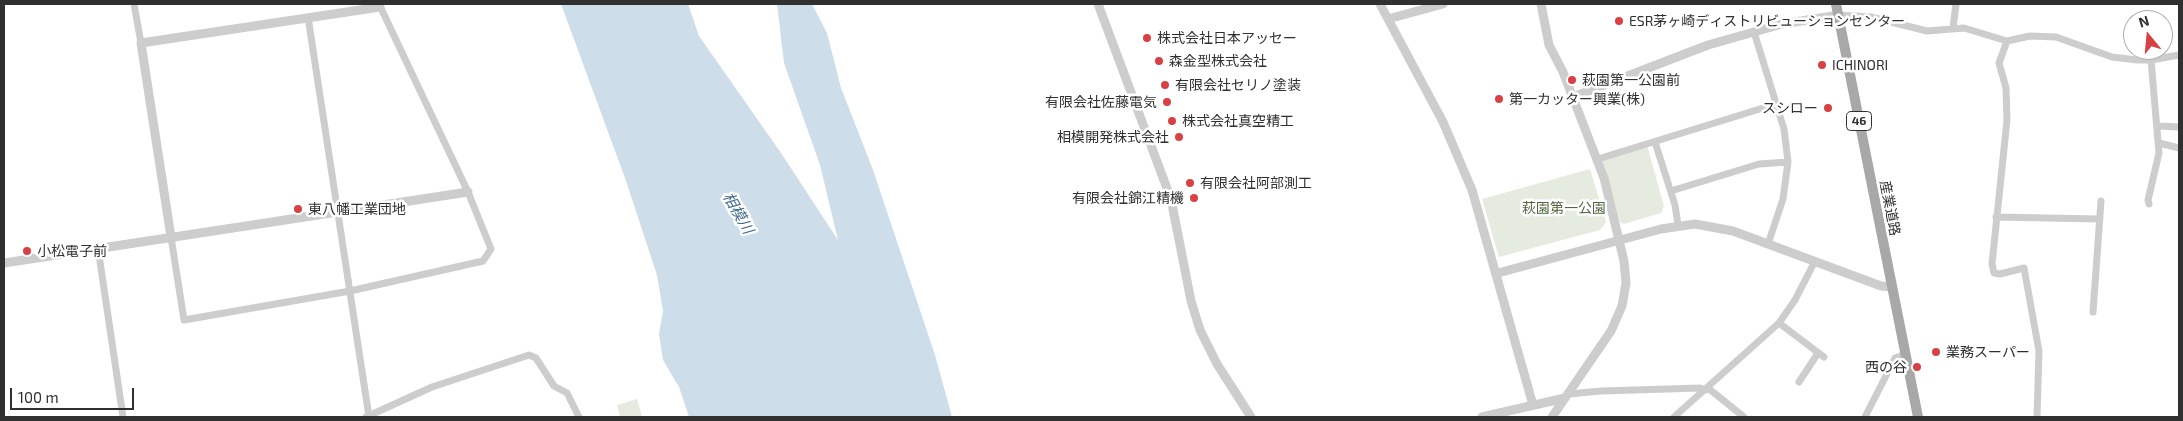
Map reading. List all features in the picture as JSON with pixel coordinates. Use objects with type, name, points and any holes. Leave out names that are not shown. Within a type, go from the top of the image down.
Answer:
[{"type":"main road","name":"産業道路","points":[[1836,4],[1918,417]]},
{"type":"street","points":[[134,4],[184,320],[350,291],[483,261],[491,249],[468,192],[380,5],[141,43]]},
{"type":"street","points":[[1098,4],[1171,199],[1191,301],[1200,330],[1218,364],[1252,417]]},
{"type":"street","points":[[1380,4],[1457,153],[1472,190],[1498,273],[1533,405]]},
{"type":"street","points":[[1388,19],[1443,4]]},
{"type":"street","points":[[1541,4],[1550,45],[1598,160],[1620,240],[1626,283],[1622,306],[1611,331],[1552,417]]},
{"type":"street","points":[[1953,28],[1956,4]]},
{"type":"street","points":[[1573,97],[1674,57],[1754,32],[1782,24],[1839,15],[1871,17],[1927,31],[1953,28],[1972,30],[2007,42],[2030,36],[2056,37],[2112,56],[2123,57]]},
{"type":"street","points":[[308,17],[350,291],[367,417],[432,387],[529,355],[536,358],[554,386],[567,393],[579,417]]},
{"type":"street","points":[[1754,32],[1784,129],[1788,162],[1783,200],[1768,244]]},
{"type":"street","points":[[2007,42],[1999,63],[2006,88],[2007,120],[1992,269],[1994,273],[2000,274],[2024,268],[2039,351],[2037,417]]},
{"type":"street","points":[[2149,204],[2148,200],[2159,153],[2151,60]]},
{"type":"street","points":[[1598,160],[1776,104]]},
{"type":"street","points":[[2158,126],[2179,127]]},
{"type":"street","points":[[1656,142],[1671,191],[1678,225]]},
{"type":"street","points":[[2159,143],[2179,148]]},
{"type":"street","points":[[1671,191],[1759,164],[1788,162]]},
{"type":"street","points":[[4,263],[468,192]]},
{"type":"street","points":[[2094,312],[2101,201]]},
{"type":"street","points":[[1996,218],[2100,219]]},
{"type":"street","points":[[1498,273],[1678,225],[1695,224],[1733,231],[1814,263],[1892,288]]},
{"type":"street","points":[[98,248],[123,417]]},
{"type":"street","points":[[1674,417],[1779,323],[1795,300],[1814,263]]},
{"type":"street","points":[[1779,323],[1821,355],[1799,382]]},
{"type":"street","points":[[1865,417],[1895,358],[1906,354]]},
{"type":"street","points":[[1482,417],[1567,396],[1601,391],[1700,388],[1707,389],[1744,417]]},
{"type":"green space","points":[[1647,145],[1664,206],[1661,213],[1624,224],[1619,222],[1602,160]]},
{"type":"green space","name":"萩園第一公園","points":[[1590,169],[1606,222],[1600,230],[1499,257],[1482,199]]},
{"type":"green space","points":[[637,399],[642,417],[620,417],[617,405]]},
{"type":"water","name":"相模川","points":[[561,4],[688,4],[699,36],[781,153],[838,240],[820,165],[784,63],[777,4],[812,4],[827,33],[841,88],[873,170],[935,355],[952,417],[689,417],[679,387],[663,360],[659,334],[663,311],[657,275],[625,178]]},
{"type":"place","name":"ESR茅ヶ崎ディストリビューションセンター","points":[[1619,21]]},
{"type":"place","name":"株式会社日本アッセー","points":[[1147,38]]},
{"type":"place","name":"森金型株式会社","points":[[1159,61]]},
{"type":"place","name":"ICHINORI","points":[[1822,65]]},
{"type":"place","name":"萩園第一公園前","points":[[1572,80]]},
{"type":"place","name":"有限会社セリノ塗装","points":[[1165,85]]},
{"type":"place","name":"第一カッター興業(株)","points":[[1499,99]]},
{"type":"place","name":"有限会社佐藤電気","points":[[1167,102]]},
{"type":"place","name":"スシロー","points":[[1828,108]]},
{"type":"place","name":"株式会社真空精工","points":[[1172,121]]},
{"type":"place","name":"相模開発株式会社","points":[[1179,137]]},
{"type":"place","name":"有限会社阿部測工","points":[[1190,183]]},
{"type":"place","name":"有限会社錦江精機","points":[[1194,198]]},
{"type":"place","name":"東八幡工業団地","points":[[298,209]]},
{"type":"place","name":"小松電子前","points":[[27,251]]},
{"type":"place","name":"業務スーパー","points":[[1936,352]]},
{"type":"place","name":"西の谷","points":[[1917,367]]}]
